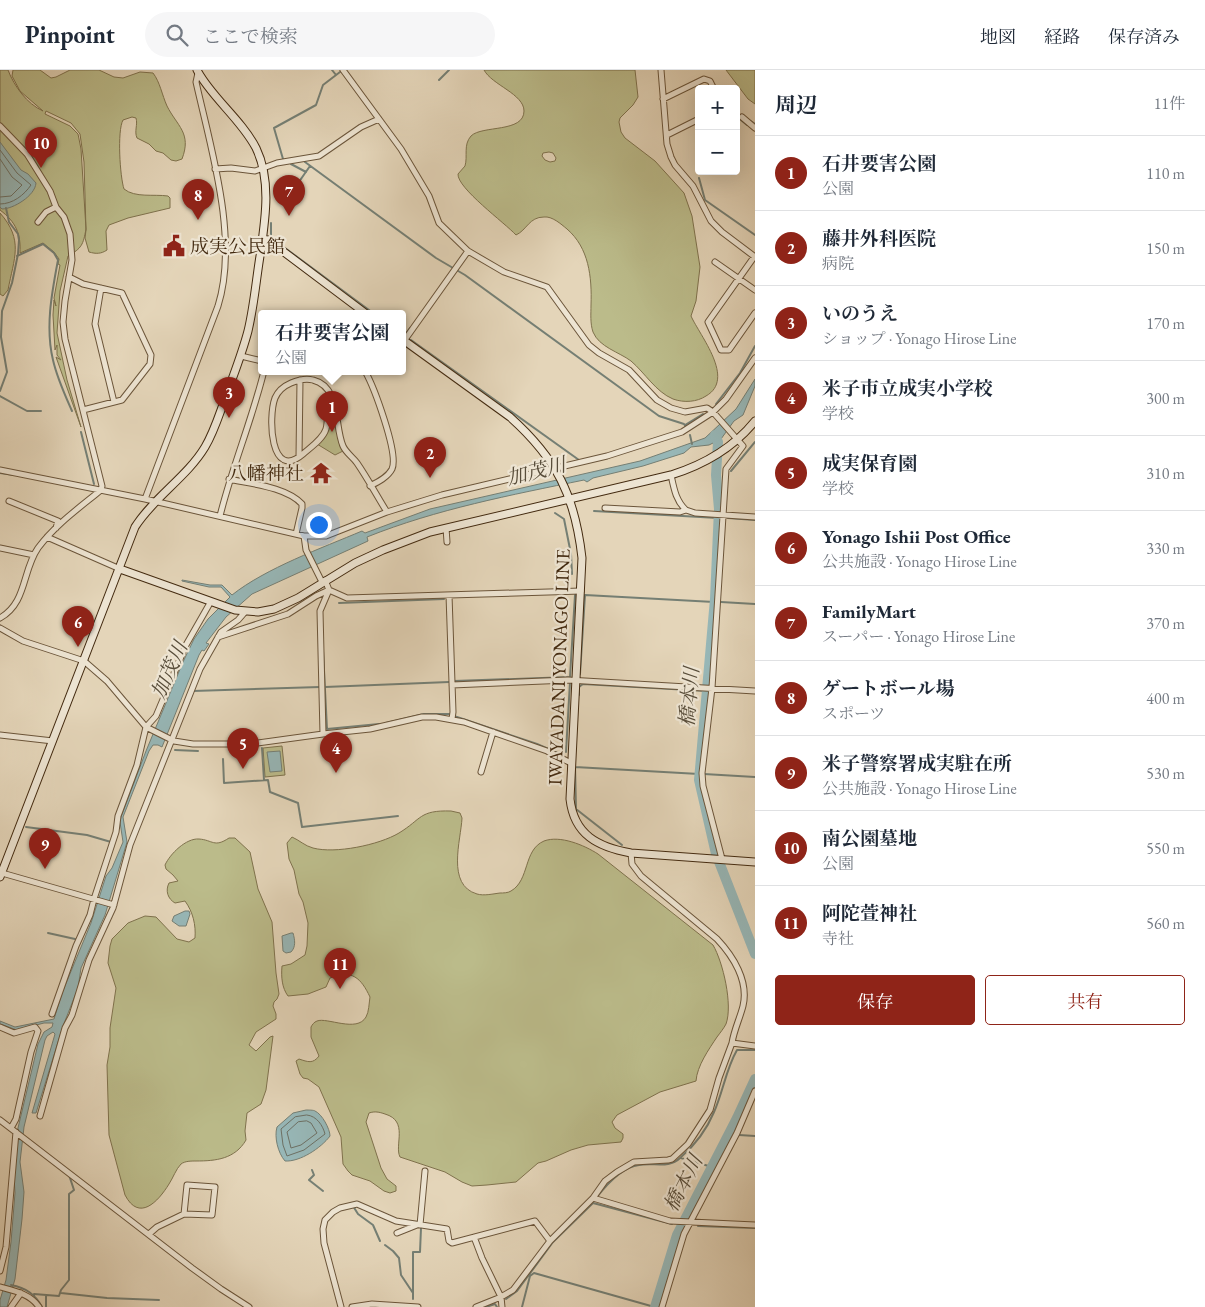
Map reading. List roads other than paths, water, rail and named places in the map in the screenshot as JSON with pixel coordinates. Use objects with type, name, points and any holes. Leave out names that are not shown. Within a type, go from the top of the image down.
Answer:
[{"type":"main road","points":[[1,875],[135,527],[144,514],[205,448],[241,356],[250,321],[266,203],[263,168],[256,148],[238,122],[197,71]]},
{"type":"main road","points":[[262,239],[268,240],[361,310]]},
{"type":"main road","name":"IWAYADANI YONAGO LINE","points":[[406,342],[510,416],[543,450],[557,470],[568,496],[579,534],[582,558],[570,799],[576,821],[584,832],[598,844],[613,850],[755,862]]},
{"type":"main road","points":[[120,569],[235,610],[258,612],[274,609],[298,598],[322,580],[406,540],[568,496],[671,475],[694,467],[710,459],[736,440],[755,422]]},
{"type":"street","points":[[343,70],[385,130],[401,149],[429,196],[438,223],[468,251],[504,272],[547,287],[589,344],[599,353],[629,370],[657,400],[681,412],[707,408],[713,412],[743,446],[726,469],[720,515],[702,773],[718,859]]},
{"type":"street","points":[[661,70],[666,135],[670,156],[675,165],[693,186],[711,221],[722,232],[755,257],[708,322],[721,350],[727,352],[729,350],[755,313]]},
{"type":"street","points":[[145,499],[222,293],[226,272],[224,219],[196,82],[197,71]]},
{"type":"street","points":[[663,99],[704,79],[710,81],[712,85]]},
{"type":"street","points":[[742,117],[755,128]]},
{"type":"street","points":[[215,169],[232,168],[255,171],[277,163],[322,155],[361,127],[379,119]]},
{"type":"street","points":[[666,135],[695,121]]},
{"type":"street","points":[[0,126],[27,154],[50,191],[56,207],[64,216],[72,239],[72,260],[63,322],[65,339],[102,486],[101,490],[47,537],[34,555],[17,603],[8,614],[0,618]]},
{"type":"street","points":[[38,222],[46,212],[56,207]]},
{"type":"street","points":[[406,336],[468,251]]},
{"type":"street","points":[[715,262],[755,290]]},
{"type":"street","points":[[69,277],[83,284],[122,293],[151,355],[150,364],[126,397],[122,400],[83,410]]},
{"type":"street","points":[[101,288],[95,324],[114,402]]},
{"type":"street","points":[[241,356],[258,360]]},
{"type":"street","points":[[0,470],[145,499],[304,536],[326,536],[387,512],[442,495],[557,470],[682,432],[713,412],[726,400],[755,358]]},
{"type":"street","points":[[220,516],[229,479],[255,407],[263,375]]},
{"type":"street","points":[[367,375],[381,409],[394,456],[390,472],[385,478],[370,486]]},
{"type":"street","points":[[333,402],[328,406],[327,428],[325,432],[321,438],[299,457],[291,461],[280,457],[274,445],[271,422],[275,398],[278,392],[287,385],[300,380],[310,379],[324,385],[331,394],[333,402],[343,446],[357,462],[387,512]]},
{"type":"street","points":[[299,457],[300,380]]},
{"type":"street","points":[[671,475],[677,498],[686,510],[695,513],[755,517]]},
{"type":"street","points":[[229,479],[284,492],[298,500],[302,504],[302,508],[296,534]]},
{"type":"street","points":[[9,501],[58,521],[56,528]]},
{"type":"street","points":[[605,508],[680,512],[686,510]]},
{"type":"street","points":[[446,528],[446,542]]},
{"type":"street","points":[[304,536],[306,550],[322,580],[329,590],[347,598],[581,591]]},
{"type":"street","points":[[47,537],[120,569]]},
{"type":"street","points":[[0,548],[34,555]]},
{"type":"street","points":[[218,637],[288,614],[329,590]]},
{"type":"street","points":[[324,734],[320,611],[329,590]]},
{"type":"street","points":[[448,594],[452,719]]},
{"type":"street","points":[[52,1014],[76,946],[90,915],[116,832],[118,816],[137,765],[146,727],[156,716],[186,644],[212,603]]},
{"type":"street","points":[[48,1115],[40,1115],[65,1028],[72,1015],[88,962],[114,905],[130,845],[168,739],[200,669],[221,632],[238,620],[245,612]]},
{"type":"street","points":[[0,628],[23,642],[84,661],[107,681],[146,727],[168,739],[193,744],[250,744],[370,729],[422,717],[436,717],[452,719],[493,732],[547,751],[571,763]]},
{"type":"street","points":[[452,684],[576,680],[755,691]]},
{"type":"street","points":[[481,772],[493,732]]},
{"type":"street","points":[[0,735],[53,741]]},
{"type":"street","points":[[476,1307],[513,1290],[550,1241],[593,1198],[605,1181],[628,1164],[639,1161],[668,1160],[678,1154],[688,1144],[710,1110],[718,1078],[732,1043],[743,1006],[743,983],[729,951],[718,939],[641,876],[632,864],[631,853]]},
{"type":"street","points":[[0,854],[8,856]]},
{"type":"street","points":[[1,875],[114,905]]},
{"type":"street","points":[[0,1027],[14,1033],[35,1027],[38,1032],[31,1052],[14,1130],[6,1246],[0,1271]]},
{"type":"street","points":[[732,1043],[755,1046]]},
{"type":"street","points":[[662,1307],[684,1234],[737,1133],[755,1091]]},
{"type":"street","points":[[0,1120],[220,1289],[249,1307]]},
{"type":"street","points":[[418,1225],[425,1171]]},
{"type":"street","points":[[149,1234],[157,1227],[184,1214],[212,1215],[215,1187],[187,1185],[184,1214]]},
{"type":"street","points":[[593,1198],[670,1220],[755,1225]]},
{"type":"street","points":[[341,1307],[324,1243],[323,1229],[325,1220],[340,1208],[357,1204],[396,1221],[447,1229],[450,1243],[533,1221],[536,1222],[550,1241]]},
{"type":"street","points":[[397,1233],[418,1225]]},
{"type":"street","points":[[474,1237],[484,1264],[501,1297],[502,1307]]},
{"type":"street","points":[[0,1287],[21,1293],[36,1302],[39,1307]]},
{"type":"street","points":[[11,1307],[21,1293]]},
{"type":"street","points":[[352,1307],[385,1304],[418,1307]]},
{"type":"water","points":[[0,142],[21,170],[28,174],[36,183],[32,193],[23,201],[12,207],[2,209],[0,207]]},
{"type":"water","points":[[755,379],[755,386],[743,415],[734,421],[721,439],[709,445],[691,447],[684,453],[643,466],[593,478],[587,482],[584,480],[502,497],[420,518],[393,527],[367,537],[368,541],[252,594],[226,617],[206,643],[209,644],[199,655],[162,747],[153,745],[149,751],[123,817],[127,842],[105,915],[81,968],[78,988],[63,1026],[36,1113],[32,1113],[55,1034],[53,1032],[45,1040],[24,1127],[20,1162],[24,1192],[15,1279],[7,1307],[0,1307],[11,1242],[18,1128],[38,1044],[44,1032],[52,1027],[53,1023],[44,1023],[17,1030],[0,1024],[0,1021],[15,1027],[54,1019],[62,993],[91,923],[106,876],[112,868],[123,842],[121,817],[183,662],[194,639],[208,619],[230,597],[221,587],[209,587],[182,580],[222,585],[232,595],[278,567],[362,531],[365,533],[430,509],[640,461],[705,438],[736,409]]},
{"type":"water","points":[[280,751],[282,771],[270,772],[267,752]]},
{"type":"water","points":[[189,911],[190,914],[186,926],[179,926],[172,921],[174,916]]},
{"type":"water","points":[[293,933],[295,941],[293,950],[286,953],[283,951],[282,936]]},
{"type":"water","points":[[306,1110],[314,1111],[323,1118],[330,1136],[321,1145],[303,1157],[285,1161],[277,1145],[277,1127],[293,1113]]},
{"type":"waterway","points":[[332,70],[336,75]]},
{"type":"waterway","points":[[439,80],[449,70]]},
{"type":"waterway","points":[[283,159],[274,128],[316,105],[323,85],[340,72]]},
{"type":"waterway","points":[[741,120],[747,125]]},
{"type":"waterway","points":[[749,120],[755,124]]},
{"type":"waterway","points":[[305,162],[436,258],[465,275],[659,416],[684,424],[686,427]]},
{"type":"waterway","points":[[291,164],[306,172]]},
{"type":"waterway","points":[[287,199],[310,166]]},
{"type":"waterway","points":[[699,178],[705,200],[755,235]]},
{"type":"waterway","points":[[0,391],[7,372],[1,337],[2,311],[12,283],[19,240],[18,234],[9,222],[6,208]]},
{"type":"waterway","points":[[271,223],[271,237],[277,242]]},
{"type":"waterway","points":[[17,256],[43,244],[54,253],[58,260],[49,322],[51,348],[61,386],[72,411]]},
{"type":"waterway","points":[[285,248],[369,310]]},
{"type":"waterway","points":[[406,333],[410,328]]},
{"type":"waterway","name":"加茂川","points":[[411,340],[579,460]]},
{"type":"waterway","points":[[716,404],[740,373],[755,346]]},
{"type":"waterway","points":[[0,396],[27,411],[41,411]]},
{"type":"waterway","points":[[685,425],[703,414]]},
{"type":"waterway","points":[[81,432],[94,484]]},
{"type":"waterway","points":[[690,435],[692,444]]},
{"type":"waterway","name":"橋本川","points":[[715,435],[718,442],[716,475],[719,509],[715,599],[699,780],[716,854],[755,954]]},
{"type":"waterway","points":[[731,471],[755,442]]},
{"type":"waterway","points":[[0,473],[14,475]]},
{"type":"waterway","points":[[594,511],[718,518]]},
{"type":"waterway","points":[[555,513],[564,519],[571,554],[572,574]]},
{"type":"waterway","points":[[728,518],[755,520]]},
{"type":"waterway","points":[[454,681],[570,677],[575,595]]},
{"type":"waterway","points":[[580,674],[585,595],[714,602]]},
{"type":"waterway","points":[[339,603],[444,599]]},
{"type":"waterway","points":[[721,602],[755,604]]},
{"type":"waterway","points":[[323,651],[327,729]]},
{"type":"waterway","points":[[325,687],[449,682]]},
{"type":"waterway","points":[[566,752],[570,682]]},
{"type":"waterway","points":[[579,695],[579,687],[583,684],[707,691]]},
{"type":"waterway","points":[[193,691],[320,687]]},
{"type":"waterway","points":[[386,723],[424,714],[449,714]]},
{"type":"waterway","points":[[454,716],[537,744],[560,754]]},
{"type":"waterway","points":[[327,729],[379,724]]},
{"type":"waterway","points":[[262,748],[264,780]]},
{"type":"waterway","points":[[175,750],[198,751]]},
{"type":"waterway","points":[[223,759],[224,783],[268,780],[270,792],[298,803],[302,827],[398,816]]},
{"type":"waterway","points":[[575,765],[576,809],[622,845]]},
{"type":"waterway","points":[[575,767],[699,774]]},
{"type":"waterway","points":[[704,774],[755,777]]},
{"type":"waterway","points":[[26,827],[87,835],[111,842]]},
{"type":"waterway","points":[[48,933],[75,939]]},
{"type":"waterway","points":[[597,1197],[610,1182],[627,1169],[644,1164],[671,1163],[685,1153],[708,1125],[737,1050],[755,1050]]},
{"type":"waterway","name":"橋本川","points":[[655,1307],[677,1235],[755,1079]]},
{"type":"waterway","points":[[739,1135],[755,1136]]},
{"type":"waterway","points":[[681,1158],[712,1167]]},
{"type":"waterway","points":[[312,1170],[314,1175],[309,1180],[323,1191]]},
{"type":"waterway","points":[[34,1296],[34,1294],[59,1296],[69,1280],[69,1194],[74,1190],[69,1175]]},
{"type":"waterway","points":[[506,1299],[517,1291],[553,1242],[593,1203],[672,1224]]},
{"type":"waterway","points":[[353,1206],[358,1214],[373,1225],[380,1241]]},
{"type":"waterway","points":[[698,1226],[755,1228]]},
{"type":"waterway","points":[[413,1293],[413,1252],[420,1252],[421,1228]]},
{"type":"waterway","points":[[385,1245],[399,1258],[401,1275],[413,1293],[413,1299]]},
{"type":"waterway","points":[[522,1307],[530,1276],[534,1273],[651,1306]]},
{"type":"waterway","points":[[11,1285],[29,1292],[42,1307]]},
{"type":"waterway","points":[[61,1293],[107,1298],[159,1300]]},
{"type":"waterway","points":[[46,1296],[46,1307]]},
{"type":"waterway","points":[[486,1307],[495,1304],[497,1307]]},
{"type":"place","name":"南公園墓地","points":[[41,168]]},
{"type":"place","name":"FamilyMart","points":[[289,216]]},
{"type":"place","name":"ゲートボール場","points":[[198,220]]},
{"type":"place","name":"成実公民館","points":[[174,246]]},
{"type":"place","name":"いのうえ","points":[[229,418]]},
{"type":"place","name":"石井要害公園","points":[[332,432]]},
{"type":"place","name":"八幡神社","points":[[321,473]]},
{"type":"place","name":"藤井外科医院","points":[[430,478]]},
{"type":"place","name":"Yonago Ishii Post Office","points":[[78,647]]},
{"type":"place","name":"成実保育園","points":[[243,769]]},
{"type":"place","name":"米子市立成実小学校","points":[[336,773]]},
{"type":"place","name":"米子警察署成実駐在所","points":[[45,869]]},
{"type":"place","name":"阿陀萱神社","points":[[340,989]]}]
